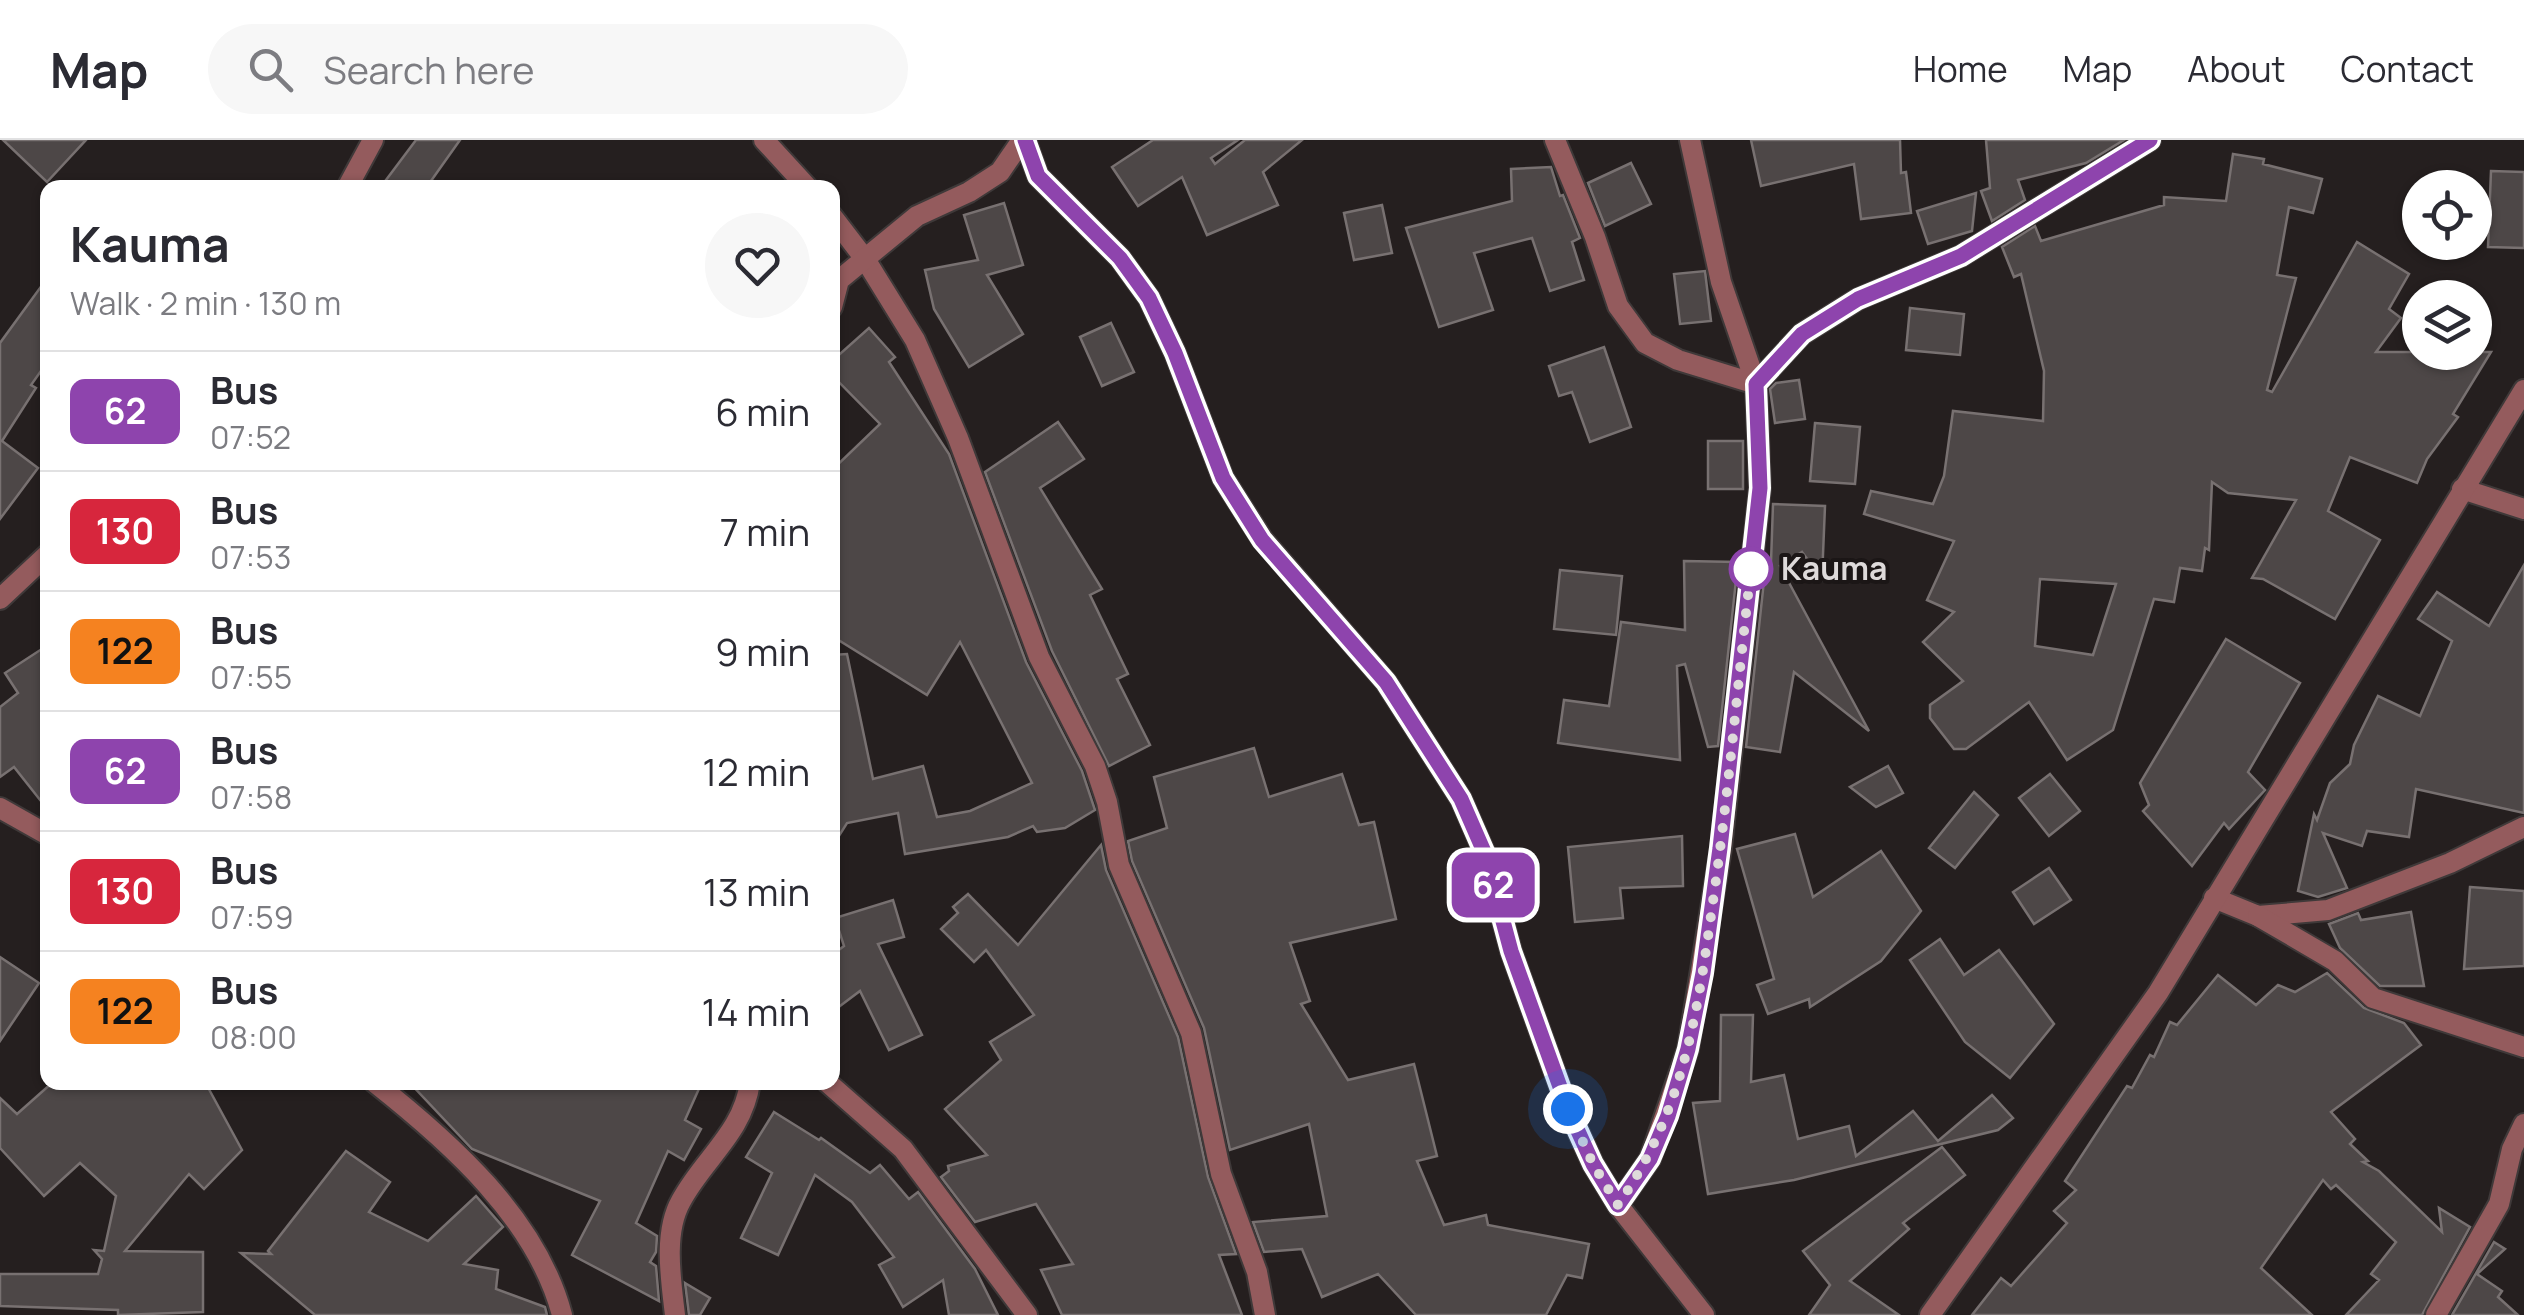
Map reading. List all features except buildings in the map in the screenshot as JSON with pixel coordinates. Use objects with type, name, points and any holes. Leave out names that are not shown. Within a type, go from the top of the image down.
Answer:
[{"type":"street","points":[[351,180],[373,140]]},
{"type":"street","points":[[764,140],[801,180]]},
{"type":"street","points":[[840,280],[917,216],[969,192],[1000,172],[1024,140]]},
{"type":"street","points":[[1024,140],[1038,176],[1120,258],[1149,298],[1175,353],[1223,478],[1262,540],[1386,682],[1461,799],[1485,854],[1511,951],[1568,1109],[1593,1164],[1618,1205],[1704,1315]]},
{"type":"street","points":[[1555,140],[1596,237],[1618,306],[1645,343],[1678,360],[1756,384]]},
{"type":"street","points":[[1618,1205],[1650,1159],[1688,1049],[1720,848],[1760,488],[1756,384],[1721,282],[1690,140]]},
{"type":"street","points":[[1756,384],[1802,334],[1858,299],[1961,256],[2150,140]]},
{"type":"street","points":[[840,226],[866,259],[916,340],[958,438],[1039,657],[1095,766],[1107,802],[1118,866],[1192,1033],[1194,1061],[1215,1134],[1221,1174],[1257,1272],[1265,1315]]},
{"type":"street","points":[[1930,1315],[2158,993],[2524,390]]},
{"type":"street","points":[[2462,490],[2524,509]]},
{"type":"street","points":[[0,599],[40,562]]},
{"type":"street","points":[[0,808],[40,830]]},
{"type":"street","points":[[2258,916],[2328,910],[2450,863],[2524,827]]},
{"type":"street","points":[[2214,898],[2258,916],[2335,961],[2373,998],[2524,1047]]},
{"type":"street","points":[[384,1090],[412,1112],[500,1199],[554,1284],[562,1315]]},
{"type":"street","points":[[675,1315],[671,1240],[679,1204],[726,1143],[747,1106],[749,1090]]},
{"type":"street","points":[[836,1090],[903,1149],[1027,1315]]},
{"type":"street","points":[[2436,1315],[2499,1204],[2512,1149],[2524,1124]]},
{"type":"bus line","name":"62","points":[[1025,140],[1038,176],[1120,258],[1149,298],[1175,353],[1223,478],[1262,540],[1386,682],[1461,799],[1485,854],[1511,951],[1568,1109],[1593,1164],[1618,1205],[1650,1159],[1668,1116],[1688,1049],[1703,973],[1760,488],[1756,384],[1802,334],[1858,299],[1961,256],[2150,140]]},
{"type":"place","name":"Kauma","points":[[1751,569]]},
{"type":"route","points":[[1568,1109],[1593,1164],[1618,1205],[1650,1159],[1688,1049],[1720,848],[1751,569]]}]
